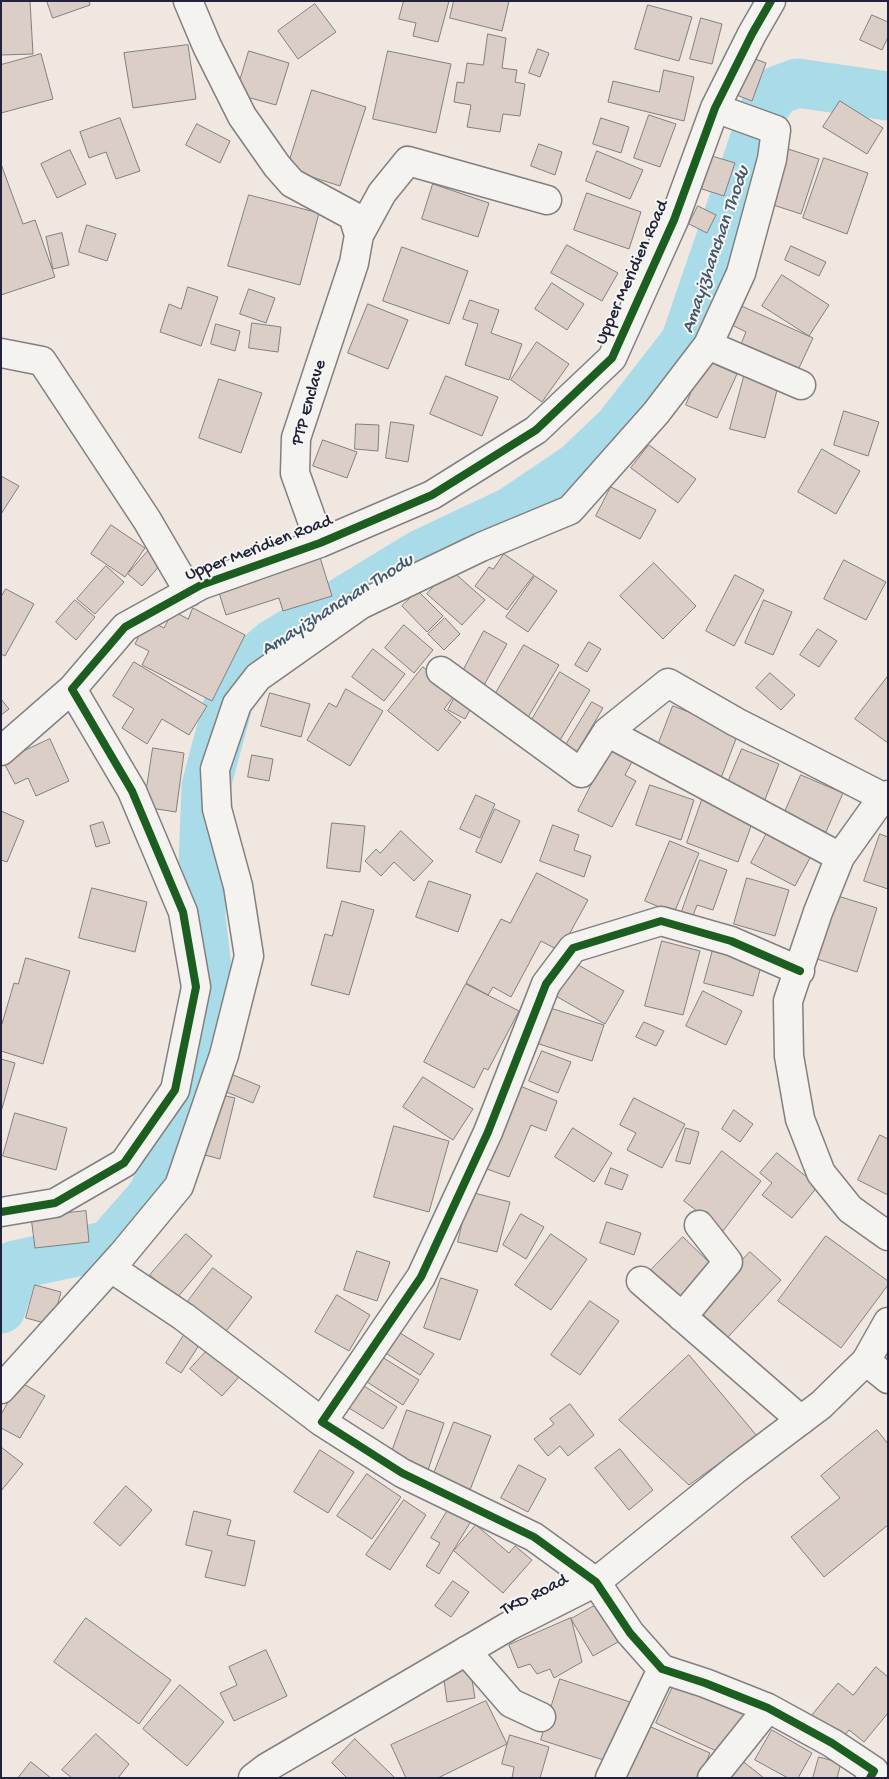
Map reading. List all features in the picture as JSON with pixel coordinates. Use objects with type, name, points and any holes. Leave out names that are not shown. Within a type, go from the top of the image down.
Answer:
[{"type":"street","points":[[188,1],[207,46],[242,116],[277,166],[292,183],[353,216],[359,235]]},
{"type":"street","name":"Upper Meridien Road","points":[[1,751],[72,689],[125,627],[201,584],[320,543],[432,495],[536,430],[612,358],[674,220],[715,108],[752,34],[771,1]]},
{"type":"street","points":[[1,1389],[111,1268],[180,1186],[224,1055],[249,956],[238,886],[217,809],[215,769],[237,704],[258,677],[360,605],[482,547],[570,510],[656,413],[708,345],[741,273],[772,159],[776,130],[715,108]]},
{"type":"street","name":"PTP Enclave","points":[[320,543],[295,473],[296,438],[354,263],[359,235],[382,193],[408,161],[547,200]]},
{"type":"street","points":[[708,345],[801,386]]},
{"type":"street","points":[[1,353],[42,361],[147,520],[189,592]]},
{"type":"street","points":[[441,671],[582,773],[607,732],[668,683],[736,722],[886,797],[875,808],[840,857],[818,912],[800,971],[788,1001],[789,1056],[800,1119],[821,1172],[850,1209],[888,1236]]},
{"type":"street","points":[[1,1212],[55,1203],[124,1163],[175,1090],[196,987],[179,903],[132,792],[72,689]]},
{"type":"street","points":[[607,732],[840,857]]},
{"type":"street","points":[[322,1422],[421,1277],[488,1132],[546,984],[573,948],[661,921],[731,941],[800,971]]},
{"type":"street","points":[[682,1317],[728,1262],[699,1225]]},
{"type":"street","points":[[111,1268],[184,1317],[322,1422],[402,1473],[534,1537],[596,1582],[630,1633],[662,1669],[768,1708],[877,1769]]},
{"type":"street","points":[[641,1281],[801,1420]]},
{"type":"street","name":"TKD Road","points":[[253,1778],[266,1768],[509,1626],[596,1582],[736,1469],[821,1405],[866,1360],[888,1322]]},
{"type":"street","points":[[866,1360],[888,1379]]},
{"type":"street","points":[[466,1651],[511,1704],[541,1717]]},
{"type":"street","points":[[610,1778],[662,1669]]},
{"type":"street","points":[[712,1778],[768,1708]]},
{"type":"building","points":[[1,1],[30,1],[33,54],[1,55]]},
{"type":"building","points":[[47,1],[89,1],[90,5],[53,18]]},
{"type":"building","points":[[404,1],[449,1],[438,42],[413,36],[416,23],[399,19]]},
{"type":"building","points":[[454,1],[509,1],[502,31],[450,18]]},
{"type":"building","points":[[315,4],[336,32],[298,59],[278,31]]},
{"type":"building","points":[[648,5],[692,17],[679,61],[635,49]]},
{"type":"building","points":[[872,15],[888,22],[888,37],[882,50],[860,40]]},
{"type":"building","points":[[701,18],[722,24],[712,64],[690,59]]},
{"type":"building","points":[[488,34],[506,38],[502,68],[517,70],[515,82],[525,84],[520,116],[503,114],[500,132],[467,127],[471,105],[454,102],[457,82],[464,83],[467,63],[483,65]]},
{"type":"building","points":[[188,45],[196,99],[133,108],[124,53]]},
{"type":"building","points":[[538,49],[549,53],[540,77],[529,73]]},
{"type":"building","points":[[249,51],[289,63],[276,105],[236,94]]},
{"type":"building","points":[[388,51],[451,64],[436,133],[373,119]]},
{"type":"building","points":[[41,54],[53,99],[1,113],[1,65]]},
{"type":"building","points":[[747,56],[766,63],[752,101],[734,94]]},
{"type":"building","points":[[664,70],[694,77],[684,121],[608,102],[613,81],[659,92]]},
{"type":"building","points":[[312,90],[366,107],[340,186],[287,169]]},
{"type":"building","points":[[840,101],[883,128],[867,154],[823,127]]},
{"type":"building","points":[[649,115],[676,124],[660,167],[634,158]]},
{"type":"building","points":[[120,118],[140,171],[116,179],[106,152],[89,158],[80,132]]},
{"type":"building","points":[[601,118],[629,127],[621,153],[593,144]]},
{"type":"building","points":[[197,124],[230,141],[220,163],[186,145]]},
{"type":"building","points":[[539,144],[562,152],[555,175],[531,166]]},
{"type":"building","points":[[782,147],[819,159],[801,214],[764,202]]},
{"type":"building","points":[[70,150],[86,184],[57,198],[41,164]]},
{"type":"building","points":[[597,151],[643,170],[630,199],[586,181]]},
{"type":"building","points":[[712,156],[735,163],[724,196],[702,189]]},
{"type":"building","points":[[824,158],[868,173],[847,234],[803,218]]},
{"type":"building","points":[[1,164],[23,224],[35,220],[55,277],[1,295]]},
{"type":"building","points":[[433,184],[489,203],[478,237],[422,219]]},
{"type":"building","points":[[587,193],[641,212],[629,249],[574,230]]},
{"type":"building","points":[[249,195],[319,213],[300,285],[228,266]]},
{"type":"building","points":[[698,206],[716,215],[707,233],[689,224]]},
{"type":"building","points":[[87,225],[116,234],[107,261],[79,252]]},
{"type":"building","points":[[62,233],[69,265],[53,269],[46,237]]},
{"type":"building","points":[[567,245],[618,273],[602,301],[551,273]]},
{"type":"building","points":[[791,246],[826,262],[819,276],[785,260]]},
{"type":"building","points":[[402,247],[468,271],[449,324],[383,301]]},
{"type":"building","points":[[782,275],[829,305],[809,336],[762,306]]},
{"type":"building","points":[[552,283],[584,304],[567,330],[535,309]]},
{"type":"building","points":[[188,287],[218,297],[201,346],[160,332],[169,304],[181,309]]},
{"type":"building","points":[[249,289],[275,298],[266,323],[240,314]]},
{"type":"building","points":[[470,300],[499,310],[491,333],[522,344],[509,380],[465,365],[478,324],[463,319]]},
{"type":"building","points":[[368,304],[408,320],[388,369],[348,353]]},
{"type":"building","points":[[737,304],[813,338],[798,370],[741,344],[746,332],[728,323]]},
{"type":"building","points":[[252,323],[281,327],[278,352],[249,348]]},
{"type":"building","points":[[216,324],[240,331],[235,351],[211,344]]},
{"type":"building","points":[[537,342],[569,364],[542,402],[511,380]]},
{"type":"building","points":[[705,360],[737,374],[717,418],[686,405]]},
{"type":"building","points":[[745,373],[779,382],[765,438],[730,429]]},
{"type":"building","points":[[446,376],[498,397],[482,436],[430,414]]},
{"type":"building","points":[[219,379],[262,393],[241,453],[199,438]]},
{"type":"building","points":[[844,411],[879,422],[868,456],[834,445]]},
{"type":"building","points":[[391,422],[414,425],[408,462],[386,458]]},
{"type":"building","points":[[356,424],[379,425],[378,451],[355,449]]},
{"type":"building","points":[[323,440],[357,452],[347,478],[313,466]]},
{"type":"building","points":[[649,445],[696,479],[678,503],[631,468]]},
{"type":"building","points":[[822,449],[860,471],[836,514],[798,492]]},
{"type":"building","points":[[1,476],[19,486],[1,514]]},
{"type":"building","points":[[611,487],[656,510],[640,539],[596,516]]},
{"type":"building","points":[[111,525],[145,548],[125,577],[91,554]]},
{"type":"building","points":[[148,551],[162,563],[142,586],[128,574]]},
{"type":"building","points":[[318,551],[332,596],[283,611],[279,598],[226,615],[216,583]]},
{"type":"building","points":[[504,554],[534,575],[507,610],[475,586],[489,567],[493,569]]},
{"type":"building","points":[[844,560],[886,582],[866,620],[824,599]]},
{"type":"building","points":[[654,563],[696,606],[663,639],[620,596]]},
{"type":"building","points":[[106,566],[124,582],[95,614],[77,599]]},
{"type":"building","points":[[450,569],[485,600],[462,625],[427,594]]},
{"type":"building","points":[[735,575],[764,590],[734,646],[706,631]]},
{"type":"building","points":[[535,576],[557,591],[528,632],[506,617]]},
{"type":"building","points":[[6,589],[34,604],[5,656],[1,654],[1,597]]},
{"type":"building","points":[[418,591],[443,616],[427,632],[402,606]]},
{"type":"building","points":[[75,600],[95,617],[76,640],[56,622]]},
{"type":"building","points":[[764,600],[792,612],[773,655],[745,643]]},
{"type":"building","points":[[193,608],[245,635],[212,701],[142,665],[149,651],[135,644],[147,619],[164,628],[173,611],[188,619]]},
{"type":"building","points":[[445,618],[460,634],[444,650],[428,634]]},
{"type":"building","points":[[404,625],[433,650],[414,673],[385,648]]},
{"type":"building","points":[[818,629],[837,641],[819,667],[800,655]]},
{"type":"building","points":[[484,631],[507,644],[484,685],[462,673]]},
{"type":"building","points":[[589,642],[601,649],[587,672],[575,665]]},
{"type":"building","points":[[524,645],[559,665],[527,719],[493,698]]},
{"type":"building","points":[[373,649],[405,674],[384,701],[352,677]]},
{"type":"building","points":[[134,662],[207,706],[189,735],[162,719],[147,744],[122,728],[134,709],[113,696]]},
{"type":"building","points":[[423,667],[456,693],[444,709],[461,722],[438,751],[388,711]]},
{"type":"building","points":[[560,672],[590,690],[557,745],[527,728]]},
{"type":"building","points":[[770,673],[795,695],[781,710],[756,688]]},
{"type":"building","points":[[888,676],[888,743],[855,719]]},
{"type":"building","points":[[346,689],[383,711],[350,766],[307,740],[329,703],[336,707]]},
{"type":"building","points":[[270,693],[310,704],[301,737],[261,726]]},
{"type":"building","points":[[455,697],[472,706],[465,719],[448,710]]},
{"type":"building","points":[[1,699],[9,709],[1,715]]},
{"type":"building","points":[[592,702],[603,708],[575,755],[564,748]]},
{"type":"building","points":[[673,706],[739,731],[721,778],[655,753]]},
{"type":"building","points":[[50,739],[69,781],[36,796],[28,778],[15,784],[3,761]]},
{"type":"building","points":[[611,747],[634,758],[625,775],[636,781],[612,827],[578,811]]},
{"type":"building","points":[[153,748],[184,753],[176,812],[144,807]]},
{"type":"building","points":[[742,749],[779,764],[764,802],[726,787]]},
{"type":"building","points":[[252,755],[273,759],[269,781],[248,777]]},
{"type":"building","points":[[801,775],[843,793],[826,832],[784,814]]},
{"type":"building","points":[[650,785],[694,800],[681,840],[636,825]]},
{"type":"building","points":[[476,795],[495,804],[480,838],[460,829]]},
{"type":"building","points":[[703,797],[755,815],[738,862],[687,843]]},
{"type":"building","points":[[495,809],[520,821],[501,863],[476,852]]},
{"type":"building","points":[[1,811],[24,821],[7,862],[1,860]]},
{"type":"building","points":[[103,822],[110,843],[96,847],[90,826]]},
{"type":"building","points":[[332,823],[365,826],[360,872],[327,868]]},
{"type":"building","points":[[553,825],[579,835],[574,850],[591,856],[584,877],[540,861]]},
{"type":"building","points":[[401,831],[433,861],[414,881],[394,862],[381,876],[365,861],[376,849],[380,853]]},
{"type":"building","points":[[767,833],[811,856],[795,886],[751,863]]},
{"type":"building","points":[[880,834],[888,837],[888,889],[864,881]]},
{"type":"building","points":[[670,841],[699,853],[674,913],[645,901]]},
{"type":"building","points":[[700,860],[727,870],[713,910],[697,905],[691,921],[680,917]]},
{"type":"building","points":[[537,873],[588,900],[560,951],[541,941],[511,997],[493,987],[488,995],[466,983],[501,919],[510,923]]},
{"type":"building","points":[[747,878],[789,890],[775,936],[734,924]]},
{"type":"building","points":[[429,881],[471,895],[458,932],[416,917]]},
{"type":"building","points":[[92,888],[147,902],[135,952],[79,938]]},
{"type":"building","points":[[831,894],[877,908],[857,972],[811,957]]},
{"type":"building","points":[[342,901],[374,910],[349,995],[311,985],[325,934],[332,936]]},
{"type":"building","points":[[662,941],[700,951],[683,1015],[645,1006]]},
{"type":"building","points":[[714,946],[770,961],[767,972],[760,970],[753,996],[704,983]]},
{"type":"building","points":[[26,958],[70,971],[43,1064],[1,1051],[1,1027],[14,983],[18,984]]},
{"type":"building","points":[[573,962],[624,991],[605,1024],[554,995]]},
{"type":"building","points":[[466,984],[519,1011],[488,1070],[484,1068],[474,1088],[424,1062]]},
{"type":"building","points":[[703,991],[742,1011],[726,1045],[686,1026]]},
{"type":"building","points":[[544,1006],[604,1025],[592,1061],[533,1042]]},
{"type":"building","points":[[644,1022],[664,1031],[656,1046],[636,1037]]},
{"type":"building","points":[[542,1051],[571,1062],[558,1093],[529,1081]]},
{"type":"building","points":[[1,1059],[15,1063],[1,1112]]},
{"type":"building","points":[[231,1074],[260,1086],[253,1103],[224,1091]]},
{"type":"building","points":[[423,1077],[473,1109],[453,1140],[403,1107]]},
{"type":"building","points":[[520,1086],[557,1101],[546,1131],[531,1125],[509,1177],[487,1169]]},
{"type":"building","points":[[217,1094],[235,1098],[220,1159],[201,1154]]},
{"type":"building","points":[[634,1098],[685,1124],[662,1168],[627,1150],[636,1133],[620,1125]]},
{"type":"building","points":[[734,1110],[753,1124],[740,1142],[722,1129]]},
{"type":"building","points":[[15,1113],[67,1128],[56,1170],[3,1156]]},
{"type":"building","points":[[394,1126],[449,1141],[429,1212],[374,1197]]},
{"type":"building","points":[[573,1128],[612,1153],[594,1182],[555,1157]]},
{"type":"building","points":[[686,1128],[699,1132],[690,1164],[676,1161]]},
{"type":"building","points":[[880,1135],[888,1139],[888,1195],[858,1180]]},
{"type":"building","points":[[722,1151],[761,1181],[723,1231],[684,1201]]},
{"type":"building","points":[[777,1153],[818,1186],[792,1218],[762,1195],[772,1183],[760,1173]]},
{"type":"building","points":[[611,1168],[628,1175],[622,1190],[605,1184]]},
{"type":"building","points":[[470,1192],[510,1202],[497,1252],[458,1242]]},
{"type":"building","points":[[86,1211],[89,1242],[35,1248],[31,1217]]},
{"type":"building","points":[[521,1214],[544,1227],[526,1259],[503,1245]]},
{"type":"building","points":[[607,1222],[641,1233],[634,1255],[600,1243]]},
{"type":"building","points":[[186,1234],[212,1256],[177,1298],[150,1275]]},
{"type":"building","points":[[551,1234],[587,1259],[551,1310],[515,1285]]},
{"type":"building","points":[[826,1236],[888,1281],[888,1285],[841,1348],[778,1301]]},
{"type":"building","points":[[683,1237],[713,1266],[681,1299],[651,1270]]},
{"type":"building","points":[[357,1251],[390,1262],[377,1301],[344,1290]]},
{"type":"building","points":[[750,1252],[781,1280],[728,1337],[697,1309]]},
{"type":"building","points":[[213,1268],[252,1297],[221,1338],[183,1308]]},
{"type":"building","points":[[441,1278],[478,1290],[460,1340],[424,1328]]},
{"type":"building","points":[[35,1285],[61,1292],[52,1325],[26,1318]]},
{"type":"building","points":[[337,1295],[370,1315],[349,1351],[315,1332]]},
{"type":"building","points":[[590,1301],[619,1321],[580,1375],[551,1355]]},
{"type":"building","points":[[188,1329],[203,1339],[181,1373],[166,1363]]},
{"type":"building","points":[[397,1331],[434,1354],[420,1375],[384,1352]]},
{"type":"building","points":[[216,1341],[247,1368],[222,1396],[190,1369]]},
{"type":"building","points":[[689,1355],[757,1436],[689,1485],[619,1420]]},
{"type":"building","points":[[382,1357],[419,1380],[403,1405],[367,1382]]},
{"type":"building","points":[[20,1382],[45,1396],[20,1438],[1,1428],[1,1415]]},
{"type":"building","points":[[364,1386],[397,1407],[383,1429],[349,1408]]},
{"type":"building","points":[[570,1404],[594,1435],[568,1456],[560,1446],[548,1456],[534,1439],[554,1424],[550,1419]]},
{"type":"building","points":[[407,1410],[444,1423],[428,1470],[390,1457]]},
{"type":"building","points":[[454,1422],[491,1436],[470,1490],[433,1476]]},
{"type":"building","points":[[877,1430],[888,1444],[888,1525],[824,1577],[791,1537],[840,1498],[821,1476]]},
{"type":"building","points":[[1,1447],[23,1464],[1,1491]]},
{"type":"building","points":[[620,1449],[653,1490],[629,1510],[595,1468]]},
{"type":"building","points":[[320,1450],[354,1472],[328,1513],[294,1492]]},
{"type":"building","points":[[519,1465],[546,1479],[528,1512],[501,1498]]},
{"type":"building","points":[[367,1474],[401,1497],[372,1539],[337,1516]]},
{"type":"building","points":[[126,1486],[152,1510],[120,1546],[94,1523]]},
{"type":"building","points":[[404,1500],[426,1515],[390,1570],[366,1555]]},
{"type":"building","points":[[454,1500],[476,1513],[439,1574],[426,1566],[440,1543],[431,1538]]},
{"type":"building","points":[[194,1511],[231,1520],[227,1535],[255,1541],[245,1586],[205,1577],[212,1551],[186,1545]]},
{"type":"building","points":[[476,1525],[509,1553],[515,1546],[532,1560],[503,1593],[454,1551]]},
{"type":"building","points":[[453,1581],[469,1592],[451,1617],[435,1606]]},
{"type":"building","points":[[596,1605],[618,1642],[593,1656],[571,1619]]},
{"type":"building","points":[[86,1618],[171,1680],[139,1724],[54,1662]]},
{"type":"building","points":[[571,1618],[582,1662],[554,1678],[550,1669],[537,1674],[530,1664],[518,1668],[509,1645]]},
{"type":"building","points":[[266,1650],[287,1696],[234,1721],[220,1693],[237,1685],[229,1667]]},
{"type":"building","points":[[876,1667],[888,1677],[888,1713],[864,1742],[849,1730],[841,1740],[811,1716],[838,1683],[853,1695]]},
{"type":"building","points":[[470,1668],[475,1698],[447,1702],[443,1672]]},
{"type":"building","points":[[560,1679],[633,1703],[613,1763],[541,1740]]},
{"type":"building","points":[[676,1680],[747,1714],[727,1756],[656,1723]]},
{"type":"building","points":[[180,1685],[224,1722],[187,1766],[143,1729]]},
{"type":"building","points":[[486,1701],[507,1744],[438,1778],[406,1778],[391,1745]]},
{"type":"building","points":[[642,1723],[710,1753],[699,1778],[618,1778]]},
{"type":"building","points":[[772,1730],[812,1753],[798,1778],[788,1778],[755,1760]]},
{"type":"building","points":[[96,1734],[129,1764],[118,1778],[72,1778],[62,1770]]},
{"type":"building","points":[[510,1735],[549,1747],[540,1778],[512,1778],[514,1767],[502,1764]]},
{"type":"building","points":[[355,1739],[395,1778],[347,1778],[332,1763]]},
{"type":"building","points":[[736,1756],[764,1778],[719,1778]]},
{"type":"building","points":[[819,1757],[841,1763],[837,1778],[813,1778]]},
{"type":"building","points":[[31,1762],[51,1778],[18,1778]]},
{"type":"waterway","name":"Amayizhanchan Thodu","points":[[765,107],[776,91],[797,83],[888,96]]},
{"type":"waterway","name":"Amayizhanchan Thodu","points":[[1,1309],[15,1265],[109,1245],[152,1196],[188,1114],[214,1028],[201,917],[206,786],[236,675],[273,644],[421,554],[510,512],[577,467],[618,428],[685,342],[755,138]]},
{"type":"cycle path","points":[[1,1212],[55,1203],[124,1163],[175,1090],[196,987],[183,912],[132,791],[72,689],[125,627],[201,585],[320,543],[432,495],[536,430],[612,358],[674,220],[715,108],[752,34],[771,1]]},
{"type":"cycle path","points":[[800,971],[731,941],[661,921],[573,948],[546,984],[488,1132],[421,1277],[322,1422],[402,1473],[534,1537],[596,1582],[630,1633],[662,1669],[705,1683],[768,1708],[832,1743],[874,1771],[870,1778]]}]
